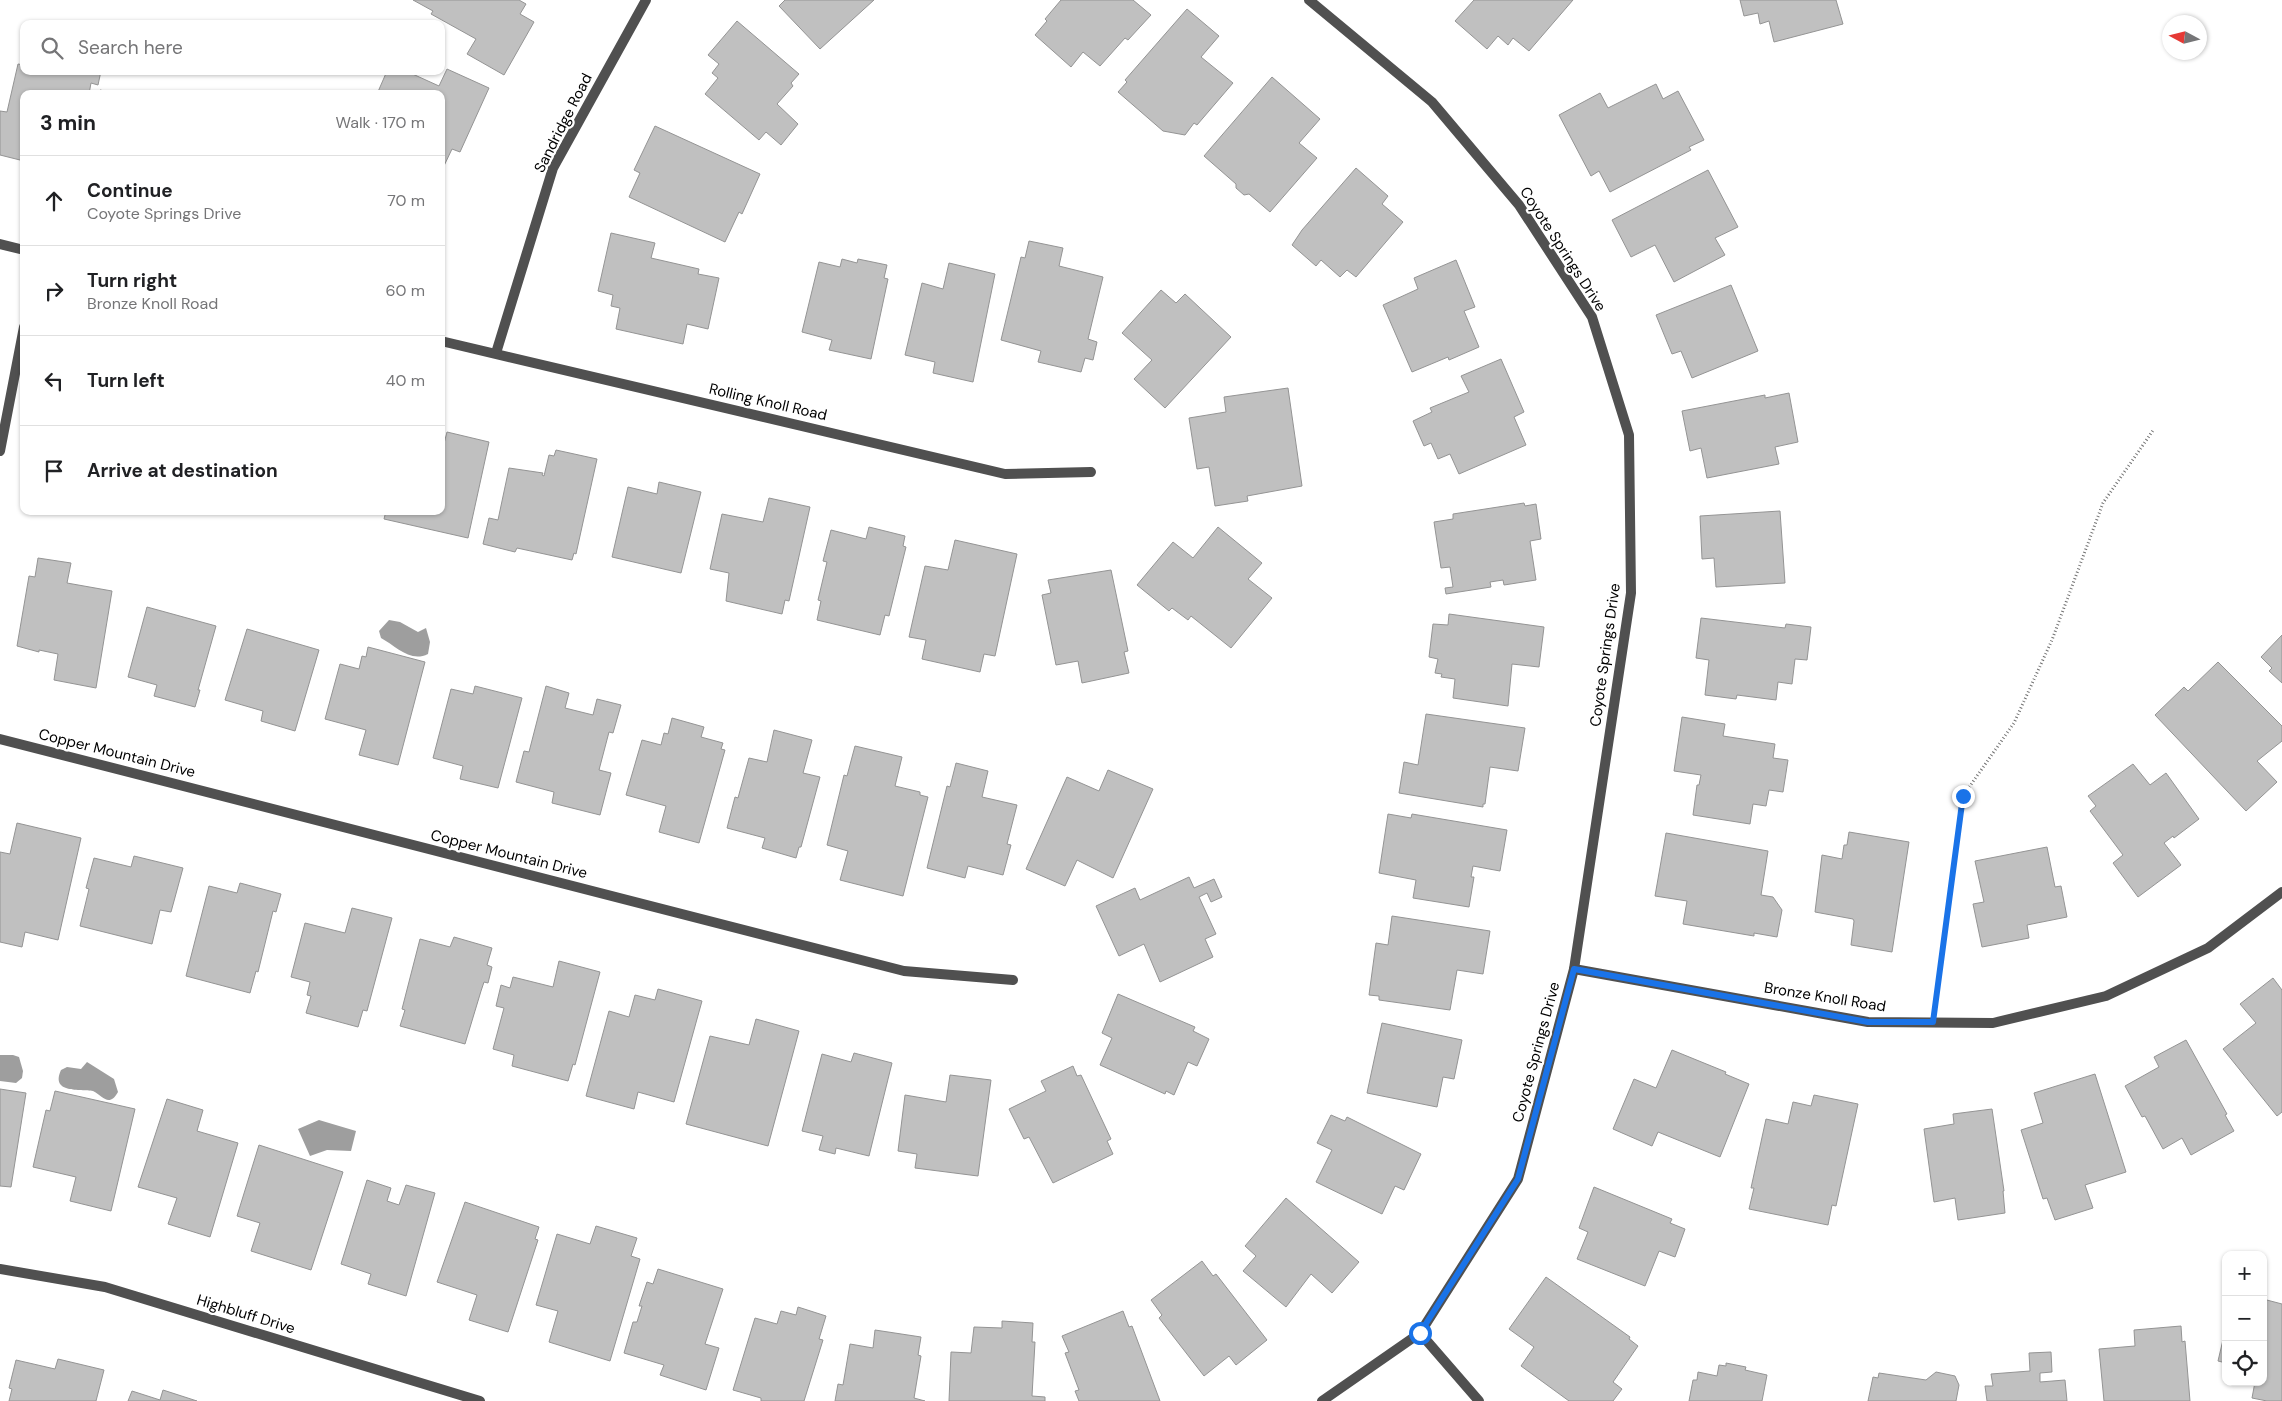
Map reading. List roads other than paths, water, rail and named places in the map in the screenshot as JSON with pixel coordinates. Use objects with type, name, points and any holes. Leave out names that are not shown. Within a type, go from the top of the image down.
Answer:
[{"type":"street","name":"Sandridge Road","points":[[496,353],[553,168],[646,0]]},
{"type":"street","name":"Coyote Springs Drive","points":[[1309,0],[1432,102],[1520,205],[1592,317],[1629,435],[1631,593],[1574,969],[1518,1179],[1420,1333]]},
{"type":"street","points":[[0,244],[20,249]]},
{"type":"street","name":"Rolling Knoll Road","points":[[445,342],[1005,474],[1091,472]]},
{"type":"street","points":[[0,451],[20,348]]},
{"type":"street","name":"Copper Mountain Drive","points":[[0,739],[904,971],[1013,980]]},
{"type":"street","name":"Bronze Knoll Road","points":[[1574,969],[1868,1022],[1993,1023],[2106,996],[2208,948],[2282,892]]},
{"type":"street","name":"Highbluff Drive","points":[[0,1268],[105,1287],[480,1401]]},
{"type":"street","points":[[1322,1401],[1420,1333],[1479,1401]]}]
